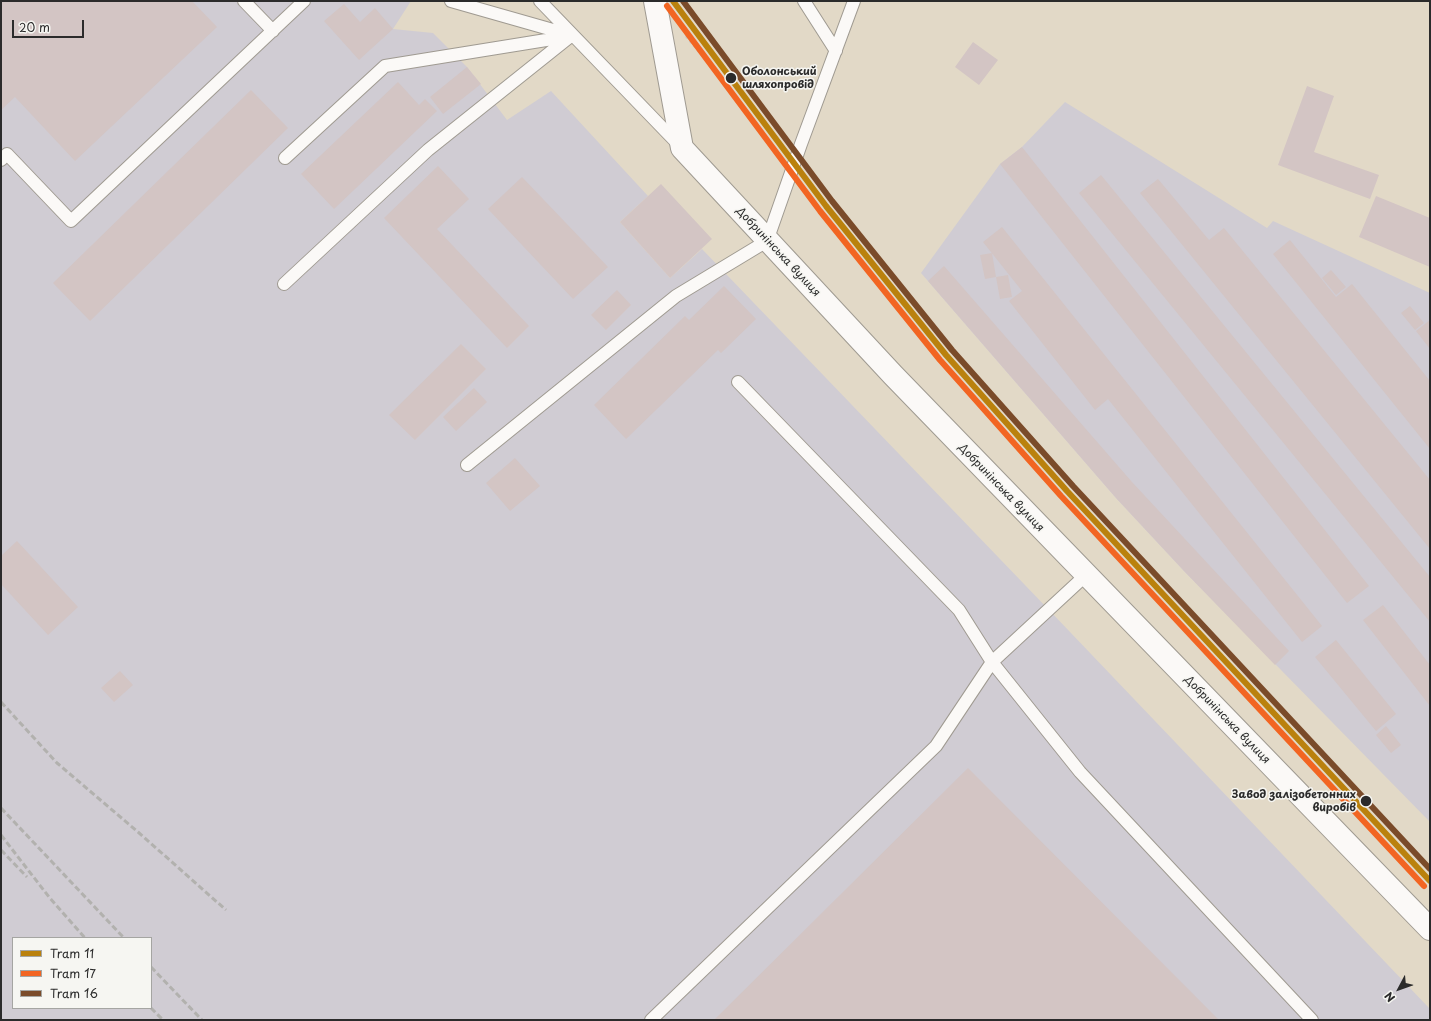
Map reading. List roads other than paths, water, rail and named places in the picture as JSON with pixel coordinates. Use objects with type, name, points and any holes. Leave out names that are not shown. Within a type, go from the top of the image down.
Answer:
[{"type":"street","points":[[655,1],[682,148]]},
{"type":"street","name":"Добринінська вулиця","points":[[682,148],[893,375],[1430,929]]},
{"type":"lane","points":[[244,1],[273,31]]},
{"type":"lane","points":[[1,160],[7,154],[71,221],[304,1]]},
{"type":"lane","points":[[451,1],[572,35]]},
{"type":"lane","points":[[540,1],[682,148]]},
{"type":"lane","points":[[804,1],[836,51]]},
{"type":"lane","points":[[467,465],[676,296],[767,241],[854,1]]},
{"type":"lane","points":[[285,158],[385,66],[572,35]]},
{"type":"lane","points":[[284,284],[428,150],[572,35]]},
{"type":"lane","points":[[738,382],[959,610],[992,662],[1080,772],[1312,1020]]},
{"type":"lane","points":[[651,1020],[936,746],[992,662],[1086,575]]},
{"type":"railway","points":[[1,702],[57,763],[226,910]]},
{"type":"railway","points":[[1,808],[123,937]]},
{"type":"railway","points":[[1,835],[49,897],[84,937]]},
{"type":"railway","points":[[1,850],[27,877]]},
{"type":"railway","points":[[152,968],[202,1020]]},
{"type":"railway","points":[[152,1009],[163,1020]]},
{"type":"tram line","name":"11","points":[[673,1],[826,206],[946,355],[1067,491],[1430,881]]},
{"type":"tram line","name":"16","points":[[683,1],[832,201],[952,350],[1073,486],[1430,869]]},
{"type":"tram line","name":"17","points":[[667,6],[820,211],[940,360],[1061,496],[1424,886]]},
{"type":"place","name":"Оболонський шляхопровід","points":[[731,78]]},
{"type":"place","name":"Завод залізобетонних виробів","points":[[1366,801]]}]
